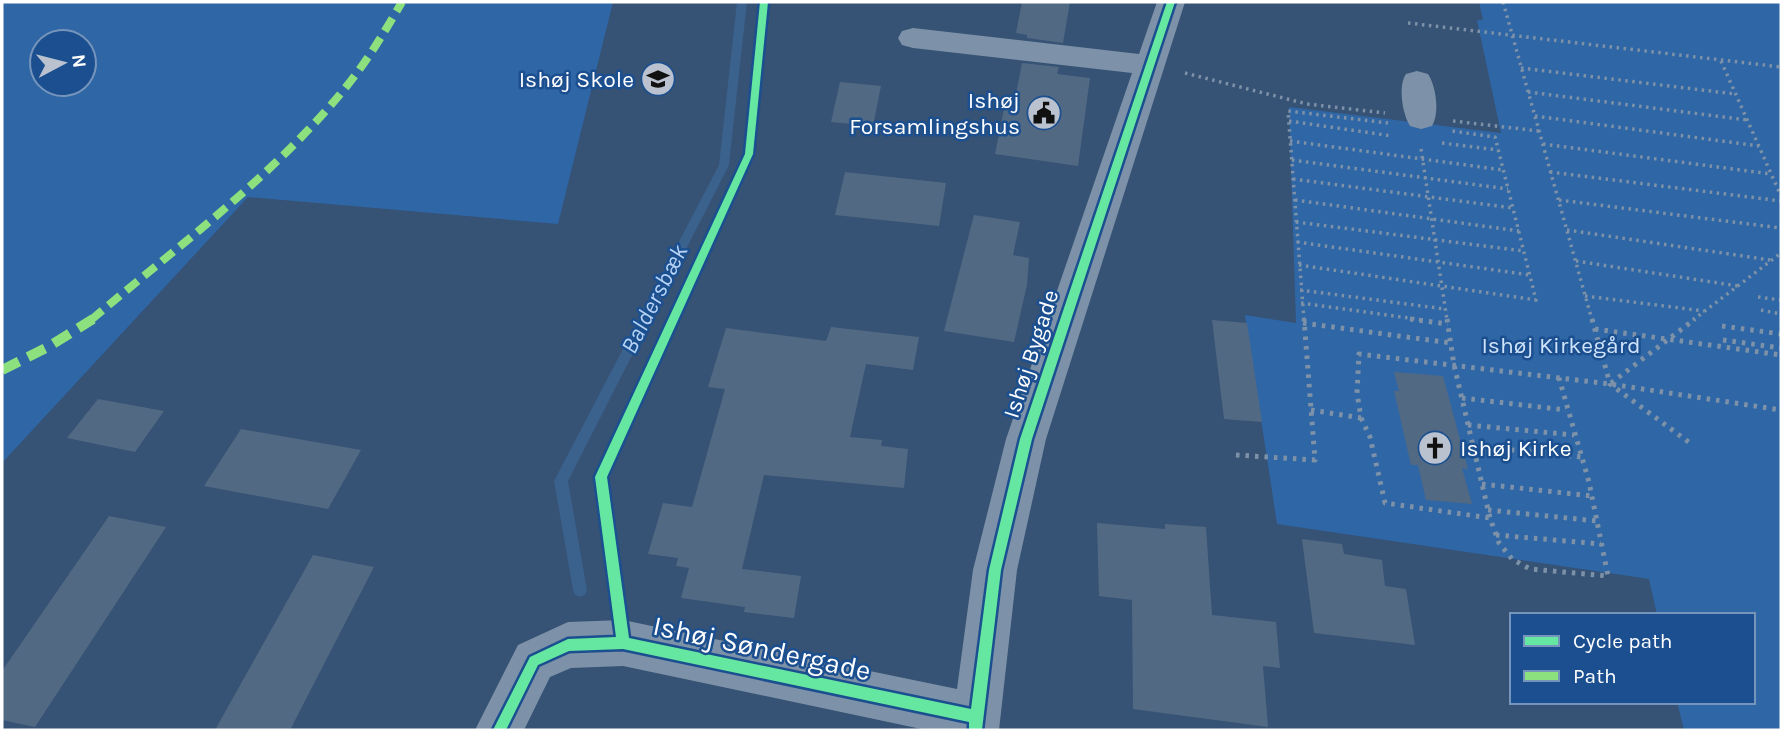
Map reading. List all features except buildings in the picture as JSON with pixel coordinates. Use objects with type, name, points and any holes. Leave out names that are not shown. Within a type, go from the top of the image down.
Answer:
[{"type":"street","name":"Ishøj Bygade","points":[[975,723],[995,570],[1026,439],[1171,2]]},
{"type":"street","points":[[913,38],[1150,65]]},
{"type":"street","points":[[1417,80],[1419,122]]},
{"type":"street","name":"Ishøj Søndergade","points":[[499,730],[534,661],[568,645],[623,643],[975,723]]},
{"type":"path","points":[[1503,2],[1611,384],[1690,443]]},
{"type":"path","points":[[1408,23],[1781,67]]},
{"type":"path","points":[[1550,172],[1781,199],[1720,60]]},
{"type":"path","points":[[1150,65],[1307,104],[1495,137],[1536,300],[1299,265]]},
{"type":"path","points":[[1521,68],[1735,94]]},
{"type":"path","points":[[1528,92],[1747,120]]},
{"type":"path","points":[[1236,454],[1315,460],[1288,111],[1539,131]]},
{"type":"path","points":[[1535,116],[1759,146]]},
{"type":"path","points":[[1419,122],[1422,160],[1454,365],[1496,535],[1512,559],[1530,569],[1608,576],[1592,496],[1559,377]]},
{"type":"path","points":[[1290,141],[1503,170]]},
{"type":"path","points":[[1543,144],[1771,174]]},
{"type":"path","points":[[1292,160],[1508,189]]},
{"type":"path","points":[[1293,179],[1513,208]]},
{"type":"path","points":[[1295,200],[1519,231]]},
{"type":"path","points":[[1559,200],[1781,228]]},
{"type":"path","points":[[1296,222],[1524,251]]},
{"type":"path","points":[[1567,230],[1771,260]]},
{"type":"path","points":[[1297,242],[1530,275]]},
{"type":"path","points":[[1611,384],[1781,253]]},
{"type":"path","points":[[1576,261],[1738,286]]},
{"type":"path","points":[[1300,290],[1446,309]]},
{"type":"path","points":[[1585,296],[1704,312]]},
{"type":"path","points":[[1758,297],[1781,300]]},
{"type":"path","points":[[1301,303],[1448,324]]},
{"type":"path","points":[[1761,310],[1781,314]]},
{"type":"path","points":[[1303,323],[1451,343]]},
{"type":"path","points":[[1722,326],[1781,334]]},
{"type":"path","points":[[1595,329],[1781,355]]},
{"type":"path","points":[[1723,340],[1781,348]]},
{"type":"path","points":[[1490,518],[1385,503],[1370,438],[1361,418],[1357,393],[1359,354],[1559,377],[1781,410]]},
{"type":"path","points":[[1462,398],[1566,410]]},
{"type":"path","points":[[1310,410],[1361,418]]},
{"type":"path","points":[[1468,425],[1574,435]]},
{"type":"path","points":[[1473,446],[1581,457]]},
{"type":"path","points":[[1482,484],[1592,496]]},
{"type":"path","points":[[1488,510],[1597,521]]},
{"type":"path","points":[[1496,535],[1601,544]]},
{"type":"green space","points":[[2,2],[613,2],[558,224],[248,197],[2,463]]},
{"type":"green space","name":"Ishøj Kirkegård","points":[[1479,2],[1781,2],[1781,730],[1684,730],[1678,704],[1755,704],[1755,613],[1657,613],[1649,579],[1277,524],[1245,315],[1296,323],[1289,107],[1501,133],[1477,20],[1483,20]]},
{"type":"waterway","name":"Baldersbæk","points":[[580,590],[561,481],[724,165],[742,2]]},
{"type":"marked path","points":[[2,370],[48,347],[90,321],[240,194],[300,138],[346,87],[376,47],[402,2]]},
{"type":"cycle path","points":[[623,643],[601,477],[749,154],[764,2]]},
{"type":"cycle path","points":[[975,730],[995,570],[1026,439],[1171,2]]},
{"type":"cycle path","points":[[499,730],[534,661],[568,645],[623,643],[976,717]]},
{"type":"place","name":"Ishøj Skole","points":[[658,79]]},
{"type":"place","name":"Ishøj Forsamlingshus","points":[[1044,113]]},
{"type":"place","name":"Ishøj Kirke","points":[[1435,448]]}]
